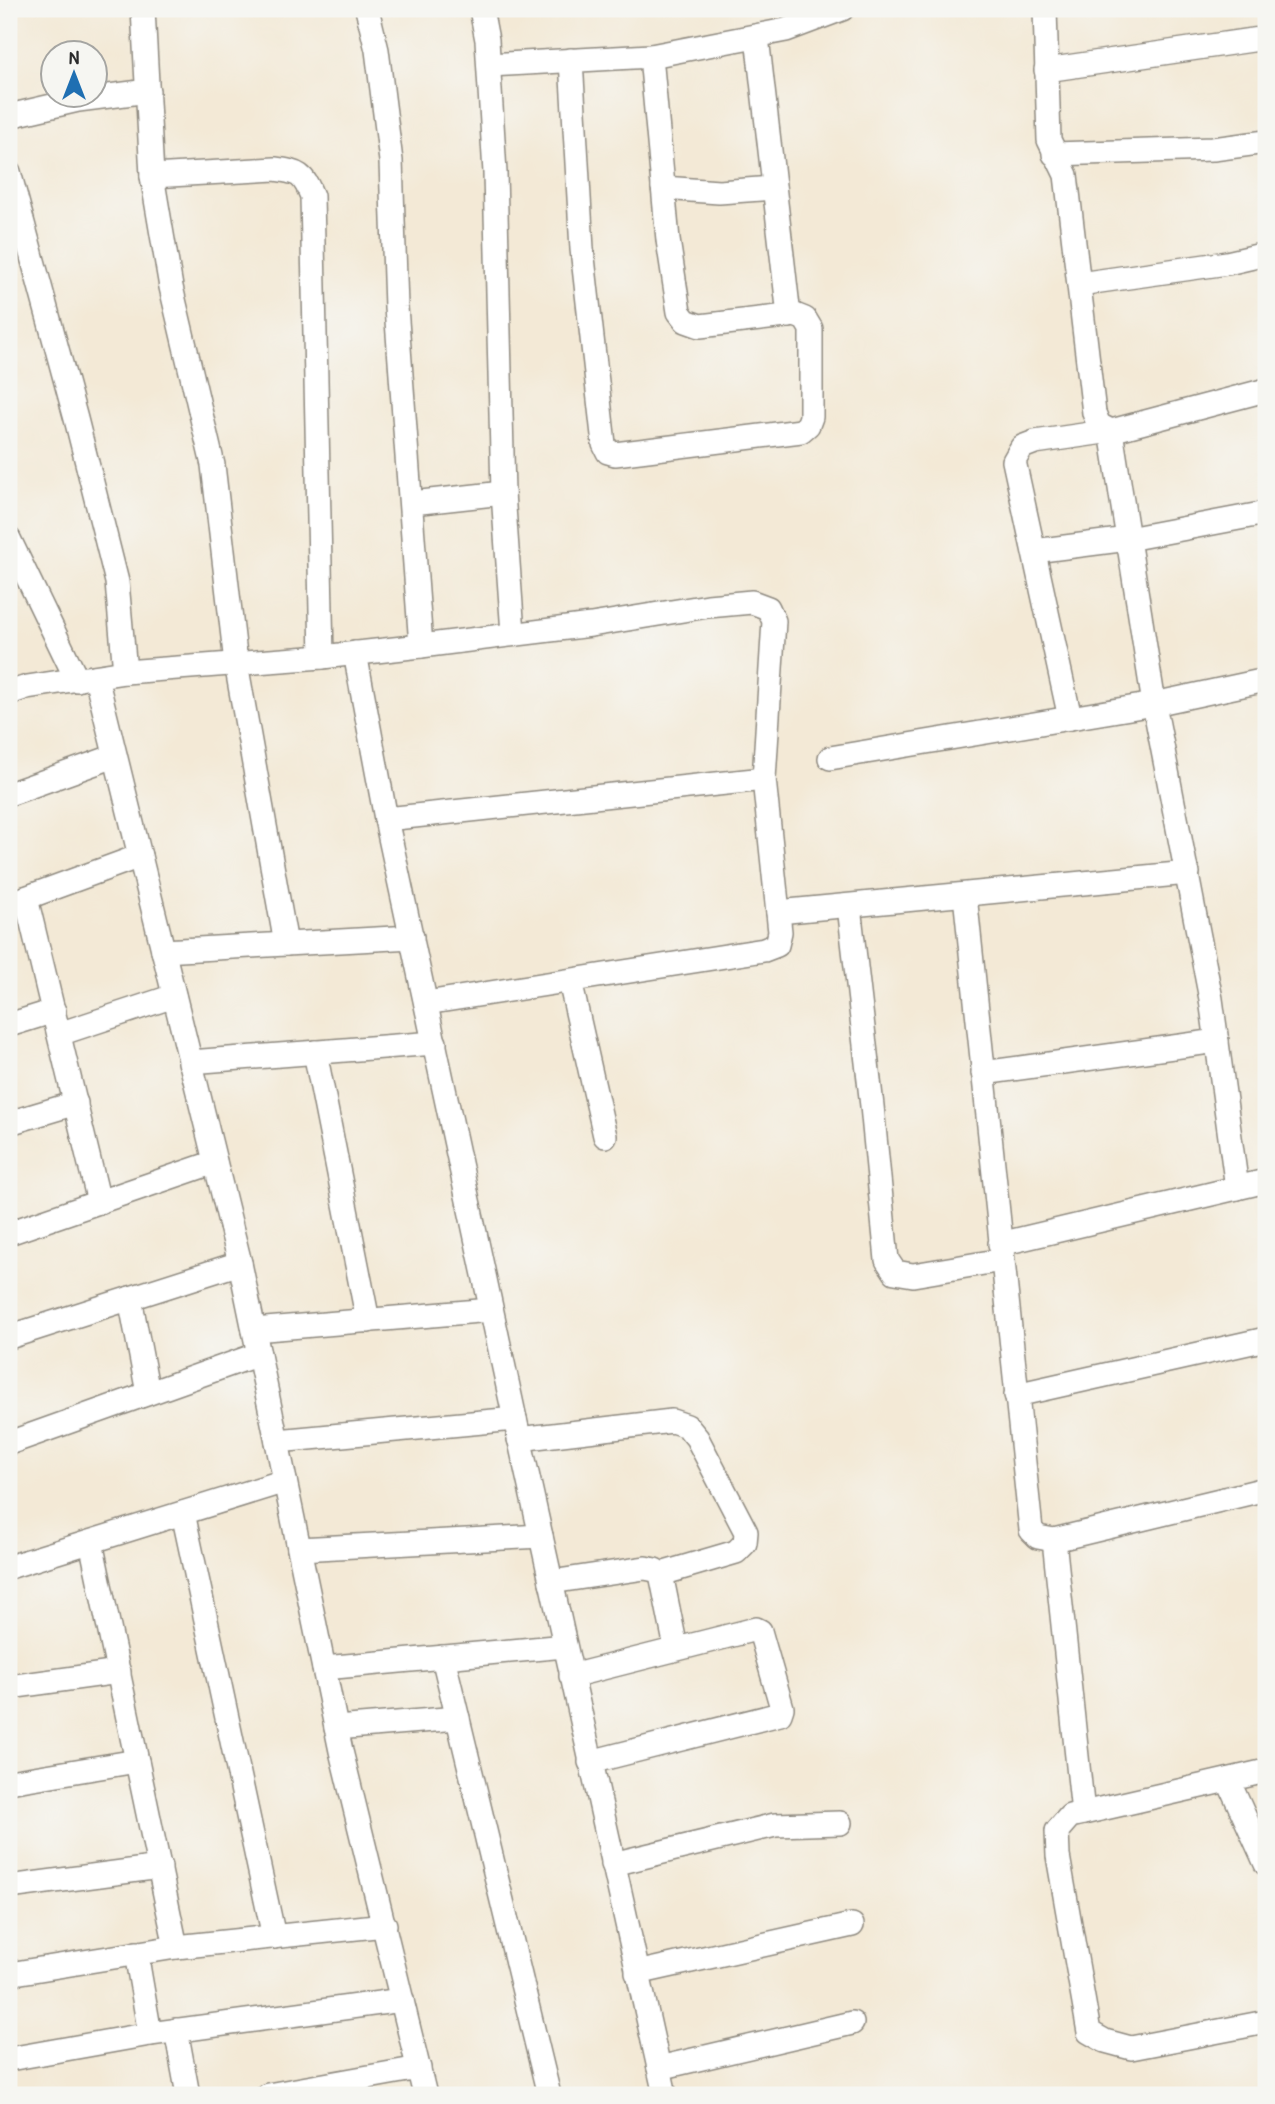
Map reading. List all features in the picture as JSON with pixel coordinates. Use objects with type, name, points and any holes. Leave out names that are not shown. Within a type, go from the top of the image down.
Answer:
[{"type":"street","points":[[143,9],[152,176],[171,287],[213,465],[236,663],[286,944]]},
{"type":"street","points":[[367,9],[377,50],[391,161],[396,307],[421,646]]},
{"type":"street","points":[[481,9],[487,40],[495,173],[503,493],[513,633]]},
{"type":"street","points":[[489,65],[651,56],[786,30],[842,9]]},
{"type":"street","points":[[1045,9],[1049,140],[1066,175],[1094,413],[1099,425],[1111,431]]},
{"type":"street","points":[[757,37],[789,316]]},
{"type":"street","points":[[1046,70],[1266,38]]},
{"type":"street","points":[[571,60],[582,249],[604,444],[608,452],[615,454],[801,431],[808,425],[811,417],[811,329],[805,319],[789,316],[700,326],[686,321],[679,312],[663,188],[651,56]]},
{"type":"street","points":[[9,116],[78,100],[148,91]]},
{"type":"street","points":[[1054,154],[1213,149],[1266,142]]},
{"type":"street","points":[[152,176],[275,169],[295,172],[306,180],[312,196],[322,657]]},
{"type":"street","points":[[9,172],[117,582],[125,672]]},
{"type":"street","points":[[663,188],[719,192],[774,188]]},
{"type":"street","points":[[1079,284],[1227,263],[1266,254]]},
{"type":"street","points":[[1070,718],[1014,461],[1022,447],[1035,442],[1111,431],[1266,390]]},
{"type":"street","points":[[1111,431],[1154,704],[1188,873],[1217,1041],[1237,1188]]},
{"type":"street","points":[[412,503],[503,493]]},
{"type":"street","points":[[1034,551],[1128,539],[1266,513]]},
{"type":"street","points":[[9,539],[86,678],[115,757],[240,1263],[336,1728],[425,2095]]},
{"type":"street","points":[[9,693],[27,687],[125,672],[322,657],[421,646],[741,603],[752,602],[768,608],[774,621],[764,779],[785,911],[777,945],[764,950],[426,1003]]},
{"type":"street","points":[[355,653],[386,819],[517,1429],[665,2095]]},
{"type":"street","points":[[830,758],[1154,704],[1266,680]]},
{"type":"street","points":[[9,794],[115,757]]},
{"type":"street","points":[[386,819],[764,779]]},
{"type":"street","points":[[99,1202],[54,1011],[18,901],[139,856]]},
{"type":"street","points":[[785,911],[1188,873]]},
{"type":"street","points":[[965,895],[1031,1530],[1038,1537],[1054,1540],[1266,1489]]},
{"type":"street","points":[[840,907],[873,1106],[887,1259],[895,1272],[913,1275],[1266,1181]]},
{"type":"street","points":[[163,951],[412,937]]},
{"type":"street","points":[[570,981],[604,1136]]},
{"type":"street","points":[[59,1034],[174,996]]},
{"type":"street","points":[[9,1025],[54,1011]]},
{"type":"street","points":[[983,1073],[1217,1041]]},
{"type":"street","points":[[190,1062],[435,1043]]},
{"type":"street","points":[[315,1052],[368,1321]]},
{"type":"street","points":[[9,1124],[76,1102]]},
{"type":"street","points":[[9,1233],[215,1162]]},
{"type":"street","points":[[9,1337],[240,1263]]},
{"type":"street","points":[[130,1298],[148,1393]]},
{"type":"street","points":[[254,1330],[492,1311]]},
{"type":"street","points":[[1016,1395],[1266,1339]]},
{"type":"street","points":[[9,1443],[259,1354]]},
{"type":"street","points":[[277,1441],[672,1421],[687,1426],[697,1438],[746,1532],[745,1543],[736,1552],[661,1574]]},
{"type":"street","points":[[9,1567],[285,1481]]},
{"type":"street","points":[[183,1513],[274,1937]]},
{"type":"street","points":[[299,1549],[541,1536]]},
{"type":"street","points":[[1054,1540],[1083,1813]]},
{"type":"street","points":[[91,1542],[176,1947]]},
{"type":"street","points":[[551,1582],[645,1568],[655,1570],[661,1574],[676,1648]]},
{"type":"street","points":[[571,1676],[756,1629],[760,1632],[782,1711],[780,1714],[590,1762]]},
{"type":"street","points":[[324,1668],[565,1646]]},
{"type":"street","points":[[443,1657],[549,2095]]},
{"type":"street","points":[[9,1687],[119,1672]]},
{"type":"street","points":[[336,1728],[458,1718]]},
{"type":"street","points":[[9,1782],[137,1761]]},
{"type":"street","points":[[1266,1771],[1070,1815],[1057,1831],[1058,1856],[1088,2032],[1104,2041],[1131,2048],[1266,2022]]},
{"type":"street","points":[[1228,1780],[1266,1864]]},
{"type":"street","points":[[613,1864],[775,1825],[840,1823]]},
{"type":"street","points":[[9,1887],[160,1867]]},
{"type":"street","points":[[9,1974],[176,1947],[385,1925]]},
{"type":"street","points":[[637,1973],[852,1925]]},
{"type":"street","points":[[136,1953],[150,2034]]},
{"type":"street","points":[[9,2059],[150,2034],[402,2000]]},
{"type":"street","points":[[659,2068],[852,2023]]},
{"type":"street","points":[[176,2031],[188,2095]]},
{"type":"street","points":[[268,2095],[419,2068]]}]
